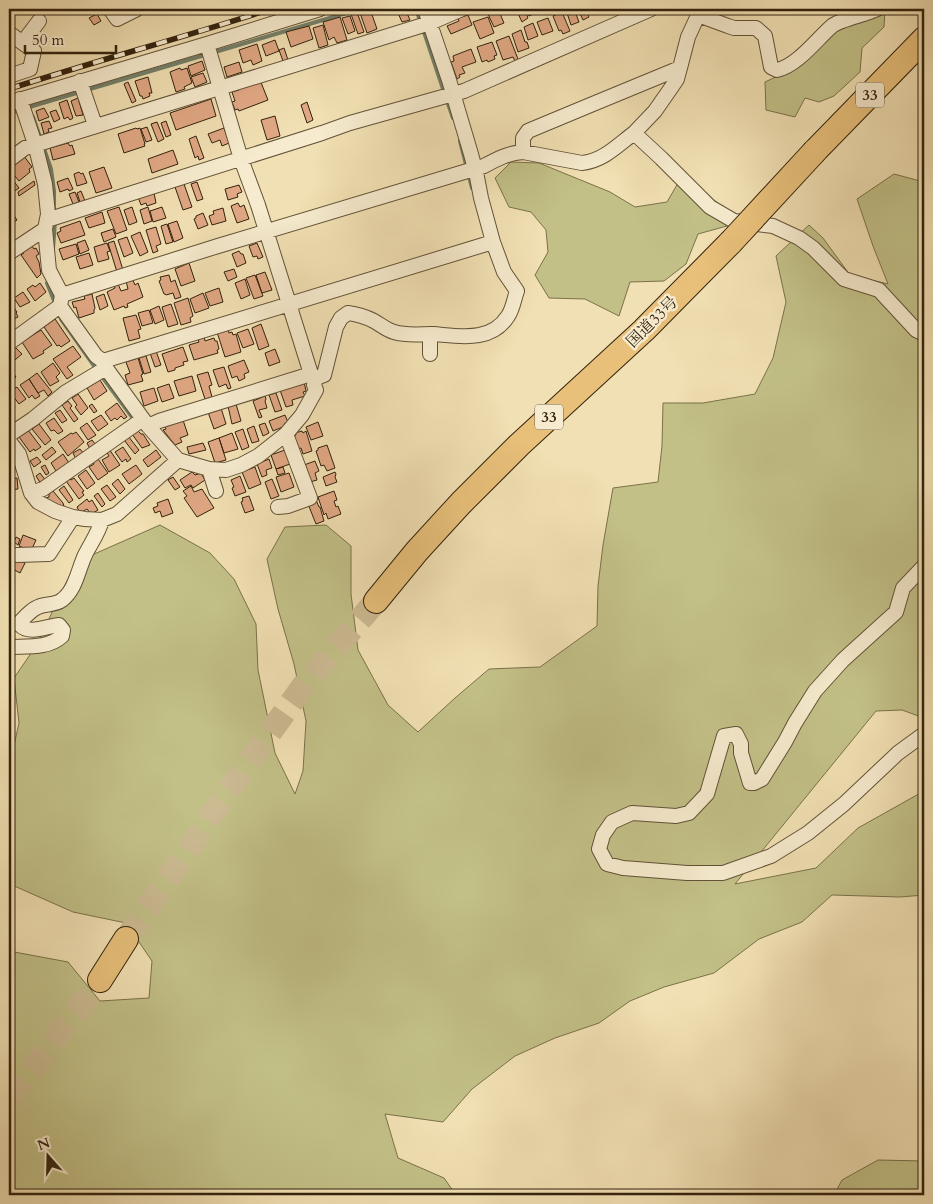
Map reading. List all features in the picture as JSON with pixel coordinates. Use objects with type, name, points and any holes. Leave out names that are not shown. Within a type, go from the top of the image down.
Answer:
[{"type":"highway","name":"国道33号","points":[[376,601],[417,551],[467,497],[519,445],[644,330],[731,242],[924,39]]},
{"type":"highway","points":[[100,980],[126,940]]},
{"type":"street","points":[[110,9],[117,19],[137,9]]},
{"type":"street","points":[[209,51],[241,159],[258,205],[288,304],[314,376],[316,390],[302,414],[286,434],[258,456],[226,470],[209,468],[178,460],[145,423],[104,364],[96,356],[61,301],[49,270],[46,224],[48,214],[45,184],[35,144],[19,105],[209,51],[320,9]]},
{"type":"street","points":[[31,493],[44,489],[145,423],[314,376],[324,375],[336,327],[341,318],[348,313],[358,314],[396,333],[471,337],[490,332],[508,316],[516,291],[504,272],[493,242],[475,168],[425,9]]},
{"type":"street","points":[[9,160],[25,148],[35,144],[430,23],[462,9]]},
{"type":"street","points":[[9,253],[46,224],[350,123],[464,91],[651,9]]},
{"type":"street","points":[[9,343],[61,301],[266,232],[484,166],[503,156],[523,152],[582,163],[604,156],[634,132],[655,111],[677,79],[688,37],[699,12],[728,26],[756,28],[764,36],[772,67],[777,70],[788,67],[834,24],[877,9]]},
{"type":"street","points":[[23,42],[39,21]]},
{"type":"street","points":[[9,33],[34,51],[30,69],[9,76]]},
{"type":"street","points":[[523,152],[523,138],[528,132],[680,68]]},
{"type":"street","points":[[83,88],[95,125]]},
{"type":"street","points":[[634,132],[710,207],[734,221],[773,226],[799,238],[813,248],[844,279],[878,290],[916,330],[924,334]]},
{"type":"street","points":[[9,436],[33,420],[66,392],[104,364],[288,304],[493,242]]},
{"type":"street","points":[[430,334],[430,354]]},
{"type":"street","points":[[278,507],[288,506],[310,498],[286,434]]},
{"type":"street","points":[[9,441],[19,454],[31,493],[38,502],[55,511],[85,519],[102,520],[117,514],[178,460]]},
{"type":"street","points":[[209,468],[216,491]]},
{"type":"street","points":[[17,555],[48,554],[73,517]]},
{"type":"street","points":[[9,647],[44,645],[58,640],[62,636],[63,630],[59,626],[23,628],[20,625],[21,621],[36,608],[60,601],[68,594],[84,556],[101,526],[102,520]]},
{"type":"street","points":[[924,566],[903,588],[896,612],[843,660],[815,691],[762,779],[754,784],[750,783],[741,753],[741,744],[736,734],[724,736],[707,794],[689,813],[676,816],[632,813],[612,822],[603,835],[599,849],[607,864],[623,868],[687,873],[723,873],[771,856],[808,833],[844,804],[898,753],[924,734]]},
{"type":"shaded area","points":[[873,9],[885,9],[884,27],[862,48],[860,72],[834,96],[819,102],[805,98],[795,117],[766,110],[765,82],[795,68],[837,25]]},
{"type":"shaded area","points":[[511,162],[539,163],[610,192],[635,207],[667,202],[678,183],[707,194],[733,216],[727,226],[698,234],[686,264],[664,281],[630,282],[619,316],[585,299],[549,298],[535,275],[548,252],[546,230],[531,212],[509,207],[495,178]]},
{"type":"shaded area","points":[[894,174],[924,182],[924,718],[902,710],[876,711],[735,884],[816,868],[858,828],[924,791],[924,895],[900,897],[832,895],[802,922],[759,939],[714,973],[664,987],[630,1001],[599,1023],[555,1038],[515,1056],[472,1089],[443,1122],[385,1114],[398,1158],[444,1178],[456,1195],[9,1195],[9,951],[68,962],[100,1001],[149,998],[152,961],[126,923],[73,912],[12,885],[9,878],[9,768],[19,723],[14,678],[36,646],[76,562],[160,525],[210,553],[234,579],[256,624],[258,670],[275,753],[295,794],[303,771],[306,721],[294,664],[278,609],[267,559],[285,527],[326,525],[351,546],[351,594],[358,650],[388,705],[418,732],[489,669],[540,667],[597,626],[598,586],[613,488],[658,482],[662,446],[663,403],[703,403],[755,394],[773,358],[786,302],[776,256],[809,225],[823,238],[850,275],[888,284],[857,199]]},
{"type":"shaded area","points":[[878,1160],[924,1161],[924,1195],[834,1195],[842,1180]]},
{"type":"building","points":[[16,9],[27,9],[18,14]]},
{"type":"building","points":[[370,9],[377,29],[367,33],[359,10]]},
{"type":"building","points":[[498,9],[504,23],[494,27],[487,12]]},
{"type":"building","points":[[516,9],[524,9],[528,18],[522,22]]},
{"type":"building","points":[[526,9],[542,9],[542,10],[529,16]]},
{"type":"building","points":[[574,9],[579,22],[571,25],[566,10]]},
{"type":"building","points":[[578,9],[586,9],[589,17],[583,20]]},
{"type":"building","points":[[591,9],[598,9],[599,12],[593,15]]},
{"type":"building","points":[[603,9],[615,9],[604,13]]},
{"type":"building","points":[[406,11],[410,20],[402,22],[398,13]]},
{"type":"building","points":[[357,12],[364,32],[358,34],[351,14]]},
{"type":"building","points":[[562,12],[570,31],[563,34],[561,30],[559,31],[553,16]]},
{"type":"building","points":[[97,14],[101,21],[94,25],[89,18]]},
{"type":"building","points":[[468,15],[472,25],[451,34],[447,26],[459,21],[458,18]]},
{"type":"building","points":[[350,16],[355,31],[348,34],[342,18]]},
{"type":"building","points":[[340,17],[347,40],[337,43],[334,37],[329,40],[323,22]]},
{"type":"building","points":[[488,17],[494,33],[480,39],[473,22]]},
{"type":"building","points":[[548,18],[553,31],[542,35],[537,22]]},
{"type":"building","points":[[533,23],[538,36],[528,40],[524,27]]},
{"type":"building","points":[[323,25],[328,45],[319,48],[313,28]]},
{"type":"building","points":[[309,26],[313,39],[291,47],[286,32]]},
{"type":"building","points":[[521,30],[529,48],[518,52],[512,34]]},
{"type":"building","points":[[509,36],[518,59],[515,61],[513,57],[503,60],[496,41]]},
{"type":"building","points":[[275,40],[279,51],[266,56],[262,45]]},
{"type":"building","points":[[492,42],[497,55],[494,56],[495,59],[482,62],[477,47]]},
{"type":"building","points":[[257,44],[262,61],[253,65],[251,60],[243,63],[239,50]]},
{"type":"building","points":[[284,48],[288,60],[283,61],[279,50]]},
{"type":"building","points":[[471,49],[476,62],[462,67],[465,73],[459,75],[460,77],[457,79],[451,62],[454,61],[453,56]]},
{"type":"building","points":[[202,61],[205,70],[191,76],[188,66]]},
{"type":"building","points":[[239,62],[242,72],[227,77],[224,67]]},
{"type":"building","points":[[180,68],[181,70],[187,68],[192,83],[184,87],[185,89],[176,92],[170,72]]},
{"type":"building","points":[[203,73],[207,82],[195,87],[191,77]]},
{"type":"building","points":[[148,77],[152,93],[149,93],[150,96],[143,99],[140,96],[135,81]]},
{"type":"building","points":[[260,80],[268,100],[239,111],[238,109],[235,110],[232,102],[235,101],[232,92]]},
{"type":"building","points":[[128,82],[136,101],[132,103],[124,84]]},
{"type":"building","points":[[78,98],[83,115],[76,116],[71,101]]},
{"type":"building","points":[[211,99],[216,116],[176,130],[170,113]]},
{"type":"building","points":[[67,100],[73,118],[70,120],[68,117],[64,119],[59,103]]},
{"type":"building","points":[[307,102],[313,120],[307,123],[301,105]]},
{"type":"building","points":[[44,108],[49,117],[39,121],[36,111]]},
{"type":"building","points":[[56,110],[60,119],[54,122],[50,112]]},
{"type":"building","points":[[275,116],[280,136],[267,140],[261,120]]},
{"type":"building","points":[[49,121],[52,128],[48,129],[49,132],[44,134],[41,123]]},
{"type":"building","points":[[166,121],[171,135],[166,137],[161,123]]},
{"type":"building","points":[[157,122],[164,139],[158,142],[151,124]]},
{"type":"building","points":[[147,127],[152,140],[146,142],[141,129]]},
{"type":"building","points":[[140,128],[145,146],[124,153],[118,134]]},
{"type":"building","points":[[224,128],[229,143],[222,146],[220,140],[212,143],[208,134]]},
{"type":"building","points":[[196,136],[204,158],[199,160],[198,156],[195,158],[189,139]]},
{"type":"building","points":[[68,143],[70,146],[72,145],[75,154],[53,160],[50,148]]},
{"type":"building","points":[[173,150],[178,164],[152,173],[148,159]]},
{"type":"building","points":[[24,156],[32,167],[29,169],[30,172],[19,181],[9,169],[11,167],[10,164]]},
{"type":"building","points":[[104,167],[112,188],[96,193],[89,172]]},
{"type":"building","points":[[83,173],[87,183],[77,186],[74,174]]},
{"type":"building","points":[[9,175],[19,188],[9,195]]},
{"type":"building","points":[[68,178],[73,189],[60,192],[57,182]]},
{"type":"building","points":[[34,181],[35,185],[19,196],[18,192]]},
{"type":"building","points":[[197,182],[203,199],[197,201],[191,184]]},
{"type":"building","points":[[184,184],[192,207],[183,210],[175,187]]},
{"type":"building","points":[[239,185],[242,192],[237,194],[238,197],[228,200],[225,189]]},
{"type":"building","points":[[81,191],[85,201],[80,202],[77,193]]},
{"type":"building","points":[[75,192],[79,202],[73,204],[69,194]]},
{"type":"building","points":[[154,193],[156,203],[147,206],[146,203],[141,205],[138,197]]},
{"type":"building","points":[[238,203],[240,207],[244,205],[249,219],[237,223],[231,206]]},
{"type":"building","points":[[119,207],[127,230],[116,234],[107,211]]},
{"type":"building","points":[[132,207],[137,222],[129,225],[124,210]]},
{"type":"building","points":[[148,207],[152,221],[144,224],[140,210]]},
{"type":"building","points":[[162,207],[166,218],[153,222],[150,211]]},
{"type":"building","points":[[9,208],[17,220],[9,226]]},
{"type":"building","points":[[223,208],[226,221],[212,225],[209,216],[214,214],[213,211]]},
{"type":"building","points":[[102,212],[105,223],[89,228],[85,218]]},
{"type":"building","points":[[203,213],[208,225],[198,229],[194,219]]},
{"type":"building","points":[[80,221],[85,235],[61,243],[57,233],[61,231],[60,228]]},
{"type":"building","points":[[177,221],[183,238],[174,242],[168,224]]},
{"type":"building","points":[[167,224],[173,242],[166,244],[161,226]]},
{"type":"building","points":[[156,227],[161,244],[156,246],[158,251],[153,253],[146,230]]},
{"type":"building","points":[[113,229],[116,237],[104,242],[101,233]]},
{"type":"building","points":[[140,232],[148,252],[140,256],[131,236]]},
{"type":"building","points":[[127,237],[133,253],[124,257],[118,240]]},
{"type":"building","points":[[85,240],[89,250],[80,254],[77,243]]},
{"type":"building","points":[[114,241],[123,270],[117,272],[108,243]]},
{"type":"building","points":[[30,243],[39,254],[36,256],[41,274],[37,278],[21,255],[24,253],[21,250]]},
{"type":"building","points":[[107,243],[110,251],[107,252],[109,259],[98,262],[94,247]]},
{"type":"building","points":[[257,243],[263,257],[258,259],[257,256],[253,257],[249,246]]},
{"type":"building","points":[[76,244],[79,254],[63,260],[59,249]]},
{"type":"building","points":[[239,251],[243,254],[246,263],[237,267],[232,254]]},
{"type":"building","points":[[89,253],[93,265],[80,269],[76,257]]},
{"type":"building","points":[[189,263],[195,281],[181,286],[175,269]]},
{"type":"building","points":[[234,269],[237,277],[228,281],[224,272]]},
{"type":"building","points":[[265,272],[272,290],[262,293],[256,275]]},
{"type":"building","points":[[169,275],[171,282],[175,280],[181,297],[175,299],[173,293],[164,294],[159,281],[161,280],[160,277]]},
{"type":"building","points":[[255,275],[263,296],[254,299],[246,278]]},
{"type":"building","points":[[132,278],[135,285],[138,283],[143,297],[127,304],[128,307],[125,308],[124,306],[114,310],[107,292],[115,288],[114,285],[118,284],[121,291],[128,289],[126,281]]},
{"type":"building","points":[[245,279],[250,295],[241,299],[235,283]]},
{"type":"building","points":[[40,283],[46,292],[35,301],[27,289],[33,285],[35,287]]},
{"type":"building","points":[[219,288],[223,302],[210,306],[205,293]]},
{"type":"building","points":[[23,292],[30,302],[20,307],[14,298]]},
{"type":"building","points":[[203,293],[209,308],[195,313],[190,299]]},
{"type":"building","points":[[92,294],[95,308],[94,313],[79,318],[76,307],[74,308],[72,302],[85,299],[84,296]]},
{"type":"building","points":[[104,294],[108,306],[100,310],[96,297]]},
{"type":"building","points":[[188,298],[193,316],[190,318],[191,322],[181,325],[174,303]]},
{"type":"building","points":[[10,302],[18,317],[12,320],[9,319]]},
{"type":"building","points":[[171,304],[178,324],[168,327],[162,307]]},
{"type":"building","points":[[159,306],[164,320],[155,324],[150,310]]},
{"type":"building","points":[[149,310],[153,323],[142,326],[138,313]]},
{"type":"building","points":[[136,315],[141,329],[138,330],[140,338],[129,341],[123,318]]},
{"type":"building","points":[[55,319],[70,341],[61,347],[57,346],[44,327]]},
{"type":"building","points":[[261,324],[269,346],[259,350],[252,328]]},
{"type":"building","points":[[228,329],[229,333],[236,334],[241,352],[225,357],[217,332]]},
{"type":"building","points":[[248,329],[254,344],[243,348],[237,333]]},
{"type":"building","points":[[41,330],[52,345],[43,351],[44,353],[33,359],[22,342]]},
{"type":"building","points":[[204,336],[205,341],[214,338],[217,341],[218,353],[194,360],[189,345],[199,342],[198,339]]},
{"type":"building","points":[[73,346],[81,357],[67,367],[73,375],[67,379],[53,359]]},
{"type":"building","points":[[15,347],[22,354],[9,365],[9,352]]},
{"type":"building","points":[[183,347],[188,361],[183,362],[184,365],[175,368],[175,370],[168,372],[162,354]]},
{"type":"building","points":[[275,349],[280,362],[269,366],[265,353]]},
{"type":"building","points":[[156,351],[161,365],[155,367],[150,353]]},
{"type":"building","points":[[146,356],[151,372],[144,374],[139,358]]},
{"type":"building","points":[[138,358],[143,381],[128,385],[125,375],[130,373],[126,362]]},
{"type":"building","points":[[244,360],[249,372],[244,374],[245,378],[239,381],[237,376],[232,378],[228,366]]},
{"type":"building","points":[[53,363],[60,373],[56,377],[59,381],[50,386],[41,372]]},
{"type":"building","points":[[9,367],[16,377],[9,383]]},
{"type":"building","points":[[224,367],[231,388],[228,389],[226,384],[219,387],[213,370]]},
{"type":"building","points":[[208,372],[212,385],[209,386],[212,397],[205,399],[197,375]]},
{"type":"building","points":[[37,373],[52,392],[48,396],[44,390],[38,393],[29,379]]},
{"type":"building","points":[[192,376],[196,391],[179,396],[174,381]]},
{"type":"building","points":[[29,379],[40,396],[35,399],[32,395],[29,398],[20,385]]},
{"type":"building","points":[[100,380],[107,391],[94,400],[87,388]]},
{"type":"building","points":[[304,382],[306,391],[303,392],[305,396],[292,400],[293,405],[286,407],[280,390]]},
{"type":"building","points":[[169,384],[174,398],[162,402],[157,388]]},
{"type":"building","points":[[17,387],[26,399],[19,404],[13,396],[15,394],[12,390]]},
{"type":"building","points":[[154,388],[158,401],[144,406],[140,392]]},
{"type":"building","points":[[276,393],[282,410],[275,412],[269,395]]},
{"type":"building","points":[[78,394],[88,408],[81,415],[75,407],[77,405],[72,398]]},
{"type":"building","points":[[265,396],[267,408],[259,410],[262,417],[259,418],[253,401]]},
{"type":"building","points":[[9,399],[15,408],[9,412]]},
{"type":"building","points":[[68,401],[72,406],[70,408],[78,419],[74,422],[62,405]]},
{"type":"building","points":[[117,403],[127,417],[124,419],[121,416],[117,420],[115,418],[111,421],[105,412]]},
{"type":"building","points":[[92,404],[97,411],[94,413],[89,406]]},
{"type":"building","points":[[236,404],[241,421],[232,424],[228,406]]},
{"type":"building","points":[[221,408],[226,424],[214,429],[208,412]]},
{"type":"building","points":[[60,410],[67,420],[62,423],[55,413]]},
{"type":"building","points":[[101,415],[108,424],[98,431],[91,421]]},
{"type":"building","points":[[285,415],[288,422],[284,424],[285,426],[273,431],[269,421]]},
{"type":"building","points":[[54,418],[63,431],[58,434],[54,430],[51,431],[46,423]]},
{"type":"building","points":[[183,420],[188,435],[180,438],[182,442],[175,445],[163,430],[166,429],[165,427]]},
{"type":"building","points":[[318,422],[323,436],[311,440],[306,427]]},
{"type":"building","points":[[87,423],[96,435],[88,440],[80,428]]},
{"type":"building","points":[[265,423],[269,433],[263,436],[259,425]]},
{"type":"building","points":[[39,424],[51,440],[45,445],[32,429]]},
{"type":"building","points":[[254,426],[259,441],[252,443],[247,429]]},
{"type":"building","points":[[243,429],[249,447],[242,450],[235,432]]},
{"type":"building","points":[[28,430],[41,447],[35,451],[34,449],[30,452],[19,437]]},
{"type":"building","points":[[138,431],[143,434],[150,445],[142,448],[132,434]]},
{"type":"building","points":[[302,431],[303,433],[306,431],[312,451],[303,454],[301,448],[297,449],[293,436],[296,435],[295,433]]},
{"type":"building","points":[[76,432],[84,442],[68,456],[58,442],[71,433]]},
{"type":"building","points":[[232,433],[238,449],[224,453],[219,438]]},
{"type":"building","points":[[128,436],[139,450],[135,454],[124,440]]},
{"type":"building","points":[[219,438],[226,460],[215,463],[208,442]]},
{"type":"building","points":[[92,440],[96,445],[90,449],[87,443]]},
{"type":"building","points":[[203,443],[206,450],[189,454],[187,447]]},
{"type":"building","points":[[327,445],[335,468],[327,471],[324,465],[321,466],[316,451],[318,448]]},
{"type":"building","points":[[52,447],[56,452],[46,460],[42,455]]},
{"type":"building","points":[[123,447],[131,459],[127,462],[126,459],[122,462],[115,452]]},
{"type":"building","points":[[80,449],[84,454],[76,459],[73,453]]},
{"type":"building","points":[[109,449],[120,465],[109,472],[102,460],[109,456],[106,451]]},
{"type":"building","points":[[156,450],[161,457],[148,467],[143,460]]},
{"type":"building","points":[[285,450],[290,464],[276,469],[271,455]]},
{"type":"building","points":[[63,454],[69,463],[56,471],[51,463]]},
{"type":"building","points":[[37,457],[41,462],[34,467],[30,461]]},
{"type":"building","points":[[98,459],[108,473],[98,480],[89,467],[94,464],[93,461]]},
{"type":"building","points":[[269,459],[272,468],[266,470],[267,475],[262,477],[257,464]]},
{"type":"building","points":[[315,461],[319,471],[315,473],[317,480],[310,482],[304,465]]},
{"type":"building","points":[[45,465],[49,473],[46,475],[41,467]]},
{"type":"building","points":[[136,465],[142,474],[129,484],[122,474]]},
{"type":"building","points":[[255,467],[261,484],[249,489],[242,472]]},
{"type":"building","points":[[283,467],[285,473],[278,475],[276,469]]},
{"type":"building","points":[[86,470],[95,483],[87,489],[78,476]]},
{"type":"building","points":[[192,472],[195,475],[201,473],[205,480],[193,488],[191,485],[185,488],[180,480]]},
{"type":"building","points":[[335,472],[337,482],[326,486],[323,477]]},
{"type":"building","points":[[40,473],[46,481],[41,484],[36,476]]},
{"type":"building","points":[[289,473],[294,487],[281,492],[276,477]]},
{"type":"building","points":[[240,476],[246,492],[235,496],[231,480]]},
{"type":"building","points":[[173,477],[180,487],[175,490],[168,480]]},
{"type":"building","points":[[17,478],[18,489],[9,490],[9,479]]},
{"type":"building","points":[[69,478],[71,480],[74,478],[84,491],[82,492],[84,495],[79,499],[66,481]]},
{"type":"building","points":[[118,479],[125,489],[120,494],[112,484]]},
{"type":"building","points":[[272,479],[279,496],[271,499],[265,482]]},
{"type":"building","points":[[107,485],[116,497],[110,501],[101,489]]},
{"type":"building","points":[[64,486],[73,500],[69,503],[59,490]]},
{"type":"building","points":[[191,486],[194,492],[202,489],[214,508],[197,517],[184,498],[187,496],[183,491]]},
{"type":"building","points":[[53,491],[64,506],[61,507],[44,499],[49,497],[49,494]]},
{"type":"building","points":[[334,491],[337,500],[334,501],[341,514],[328,519],[326,513],[324,515],[318,497]]},
{"type":"building","points":[[98,493],[105,504],[102,507],[94,496]]},
{"type":"building","points":[[249,496],[254,510],[245,513],[241,502],[243,501],[242,498]]},
{"type":"building","points":[[87,499],[89,502],[92,500],[98,510],[91,514],[87,509],[80,513],[77,507]]},
{"type":"building","points":[[168,499],[173,513],[162,517],[160,511],[155,513],[153,508],[158,506],[157,503]]},
{"type":"building","points":[[316,500],[324,521],[316,524],[308,504]]},
{"type":"building","points":[[9,535],[14,537],[9,550]]},
{"type":"building","points":[[23,535],[36,540],[31,551],[19,546]]},
{"type":"building","points":[[16,537],[20,539],[18,545],[14,542]]},
{"type":"building","points":[[13,558],[25,563],[20,573],[9,567]]},
{"type":"waterway","points":[[9,113],[360,9]]},
{"type":"waterway","points":[[416,9],[453,118]]},
{"type":"waterway","points":[[33,117],[51,169],[54,209]]},
{"type":"waterway","points":[[460,141],[472,188]]},
{"type":"waterway","points":[[53,249],[55,221]]},
{"type":"waterway","points":[[49,280],[47,283],[55,303]]},
{"type":"waterway","points":[[61,319],[135,421]]},
{"type":"tunnel","points":[[126,939],[304,685],[376,601]]},
{"type":"tunnel","points":[[9,1099],[100,980]]},
{"type":"railway","points":[[9,89],[271,9]]}]
